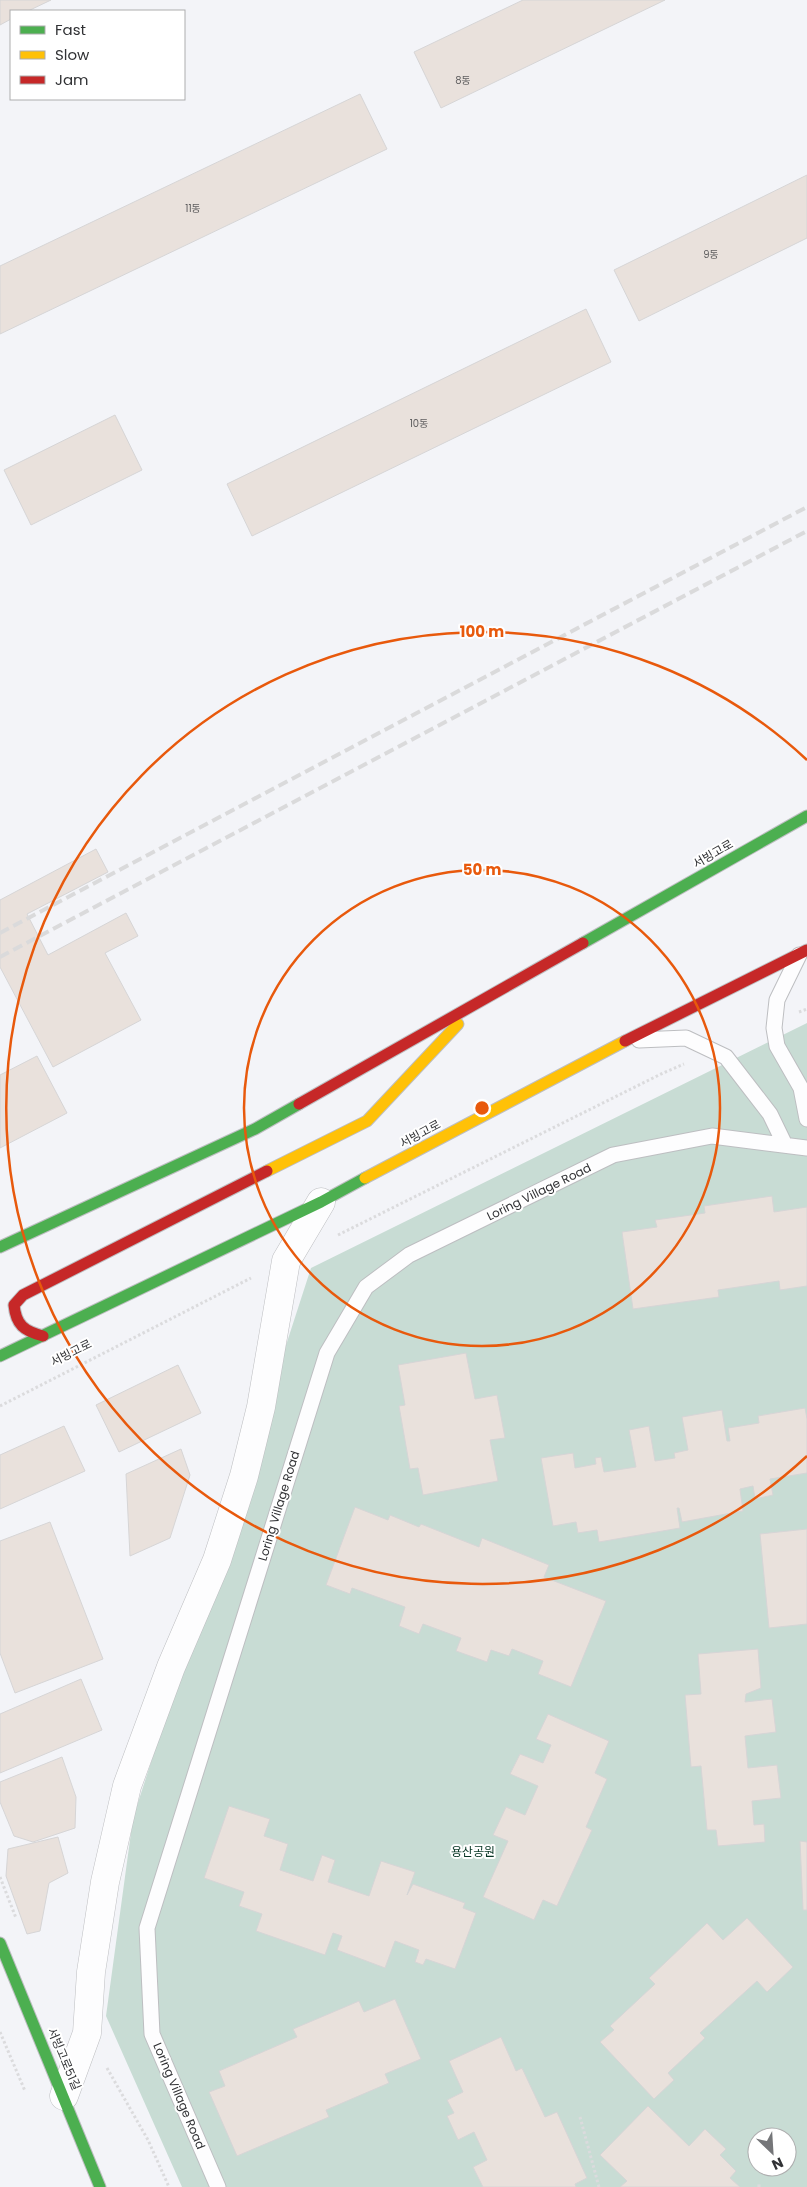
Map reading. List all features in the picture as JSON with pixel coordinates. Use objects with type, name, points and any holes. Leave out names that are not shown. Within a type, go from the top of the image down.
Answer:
[{"type":"main road","name":"서빙고로","points":[[0,1247],[254,1129],[807,816]]},
{"type":"main road","name":"서빙고로","points":[[0,1356],[320,1202],[625,1041],[804,952]]},
{"type":"main road","name":"서빙고로","points":[[43,1336],[25,1332],[14,1317],[14,1305],[23,1295],[367,1121],[476,1005]]},
{"type":"main road","name":"서빙고로51길","points":[[0,1943],[100,2187]]},
{"type":"street","points":[[64,2096],[87,2034],[91,1972],[105,1882],[128,1786],[171,1667],[217,1560],[244,1476],[262,1407],[286,1262],[320,1202]]},
{"type":"lane","points":[[804,952],[777,1000],[774,1028],[778,1046],[802,1088],[807,1119]]},
{"type":"lane","points":[[625,1041],[686,1038],[726,1057],[770,1114],[785,1145]]},
{"type":"lane","name":"Loring Village Road","points":[[218,2187],[152,2034],[147,1928],[327,1353],[366,1287],[409,1255],[613,1155],[712,1136],[807,1148]]},
{"type":"path","points":[[330,1239],[663,1072],[686,1063]]},
{"type":"path","name":"서빙고로","points":[[0,1406],[166,1320],[286,1262]]},
{"type":"path","points":[[105,2064],[148,2140],[169,2187]]},
{"type":"path","points":[[580,2117],[599,2187]]},
{"type":"green space","name":"용산공원","points":[[807,1023],[807,2187],[182,2187],[106,2016],[133,1818],[311,1268]]},
{"type":"building","points":[[0,0],[51,0],[30,10],[10,10],[10,20],[0,25]]},
{"type":"building","points":[[523,0],[665,0],[441,108],[414,52]]},
{"type":"building","points":[[360,94],[387,149],[0,334],[0,266]]},
{"type":"building","points":[[807,175],[807,238],[639,321],[614,270]]},
{"type":"building","points":[[586,309],[611,362],[252,536],[227,484]]},
{"type":"building","points":[[115,415],[142,470],[31,525],[4,470]]},
{"type":"building","points":[[96,849],[108,872],[27,914],[48,955],[126,913],[138,936],[105,953],[141,1020],[53,1067],[0,967],[0,900]]},
{"type":"building","points":[[37,1056],[67,1113],[0,1148],[0,1075]]},
{"type":"building","points":[[772,1196],[774,1212],[807,1207],[807,1286],[780,1290],[779,1281],[718,1290],[719,1297],[633,1309],[622,1232],[657,1227],[655,1220],[705,1213],[704,1206]]},
{"type":"building","points":[[466,1353],[475,1399],[497,1395],[505,1438],[490,1440],[498,1481],[423,1495],[418,1468],[410,1469],[399,1406],[405,1405],[398,1365]]},
{"type":"building","points":[[178,1365],[201,1413],[119,1452],[96,1405]]},
{"type":"building","points":[[805,1408],[807,1419],[807,1473],[770,1479],[773,1495],[755,1499],[753,1486],[740,1489],[743,1511],[682,1522],[679,1508],[677,1508],[680,1528],[599,1542],[597,1530],[578,1533],[576,1522],[553,1526],[541,1458],[573,1453],[575,1468],[596,1464],[595,1458],[601,1457],[604,1472],[636,1467],[629,1430],[649,1426],[655,1461],[675,1458],[674,1453],[688,1450],[682,1417],[722,1410],[727,1441],[730,1441],[728,1428],[759,1423],[758,1416]]},
{"type":"building","points":[[64,1426],[85,1471],[0,1509],[0,1455]]},
{"type":"building","points":[[181,1449],[190,1475],[170,1538],[130,1556],[126,1474]]},
{"type":"building","points":[[355,1507],[388,1520],[390,1515],[419,1527],[421,1524],[479,1547],[482,1538],[549,1565],[544,1577],[606,1601],[571,1687],[538,1674],[543,1661],[512,1649],[509,1656],[491,1650],[487,1662],[456,1651],[461,1638],[423,1624],[419,1634],[399,1626],[405,1607],[352,1588],[350,1594],[326,1585]]},
{"type":"building","points":[[50,1522],[103,1659],[15,1693],[0,1653],[0,1541]]},
{"type":"building","points":[[807,1529],[807,1624],[769,1628],[760,1534]]},
{"type":"building","points":[[758,1649],[761,1688],[746,1694],[745,1702],[772,1699],[776,1732],[745,1736],[748,1768],[777,1765],[781,1798],[752,1801],[754,1825],[764,1824],[765,1842],[718,1846],[716,1830],[707,1830],[701,1766],[691,1767],[685,1695],[701,1694],[698,1654]]},
{"type":"building","points":[[81,1679],[102,1730],[0,1773],[0,1714]]},
{"type":"building","points":[[548,1714],[609,1741],[595,1773],[607,1779],[586,1827],[592,1830],[557,1906],[543,1900],[534,1920],[483,1897],[508,1841],[493,1835],[506,1807],[525,1815],[538,1786],[510,1774],[520,1754],[543,1763],[551,1745],[536,1739]]},
{"type":"building","points":[[62,1757],[76,1797],[75,1828],[33,1842],[14,1836],[0,1802],[0,1782]]},
{"type":"building","points":[[229,1806],[270,1819],[264,1836],[288,1844],[280,1870],[313,1881],[322,1855],[335,1860],[328,1882],[369,1896],[381,1861],[415,1872],[407,1895],[413,1884],[465,1903],[463,1908],[476,1913],[455,1969],[426,1959],[423,1965],[415,1962],[419,1950],[395,1941],[385,1968],[337,1950],[342,1936],[333,1933],[325,1955],[256,1931],[262,1914],[239,1906],[244,1892],[204,1878]]},
{"type":"building","points":[[58,1837],[68,1873],[49,1883],[40,1931],[27,1934],[6,1876],[8,1849]]},
{"type":"building","points":[[800,1841],[807,1842],[807,1910],[803,1910]]},
{"type":"building","points":[[747,1918],[793,1967],[767,1992],[757,1981],[700,2033],[705,2038],[668,2073],[674,2080],[654,2099],[600,2042],[614,2030],[610,2026],[655,1984],[649,1978],[707,1923],[723,1940]]},
{"type":"building","points":[[395,1999],[421,2059],[385,2074],[389,2083],[326,2110],[329,2117],[237,2156],[209,2092],[225,2086],[219,2071],[297,2037],[293,2029],[359,2001],[364,2012]]},
{"type":"building","points":[[501,2037],[516,2071],[522,2068],[545,2117],[557,2112],[587,2178],[575,2184],[576,2187],[483,2187],[473,2167],[487,2160],[474,2132],[458,2140],[447,2116],[454,2113],[447,2100],[463,2092],[449,2061]]},
{"type":"building","points":[[648,2106],[689,2146],[705,2129],[726,2149],[720,2155],[736,2171],[730,2178],[740,2187],[620,2187],[627,2181],[600,2155]]},
{"type":"railway","points":[[0,933],[807,507]]},
{"type":"railway","points":[[0,957],[807,531]]},
{"type":"traffic: fast","points":[[583,943],[807,816]]},
{"type":"traffic: fast","points":[[0,1247],[255,1129],[299,1104]]},
{"type":"traffic: fast","points":[[0,1356],[321,1202],[365,1178]]},
{"type":"traffic: fast","points":[[0,1943],[100,2187]]},
{"type":"traffic: slow","points":[[267,1171],[367,1121],[458,1024]]},
{"type":"traffic: slow","points":[[365,1178],[625,1041]]},
{"type":"traffic: jam","points":[[299,1104],[583,943]]},
{"type":"traffic: jam","points":[[625,1041],[807,950]]},
{"type":"traffic: jam","points":[[43,1336],[26,1329],[17,1318],[14,1305],[23,1295],[267,1171]]}]
